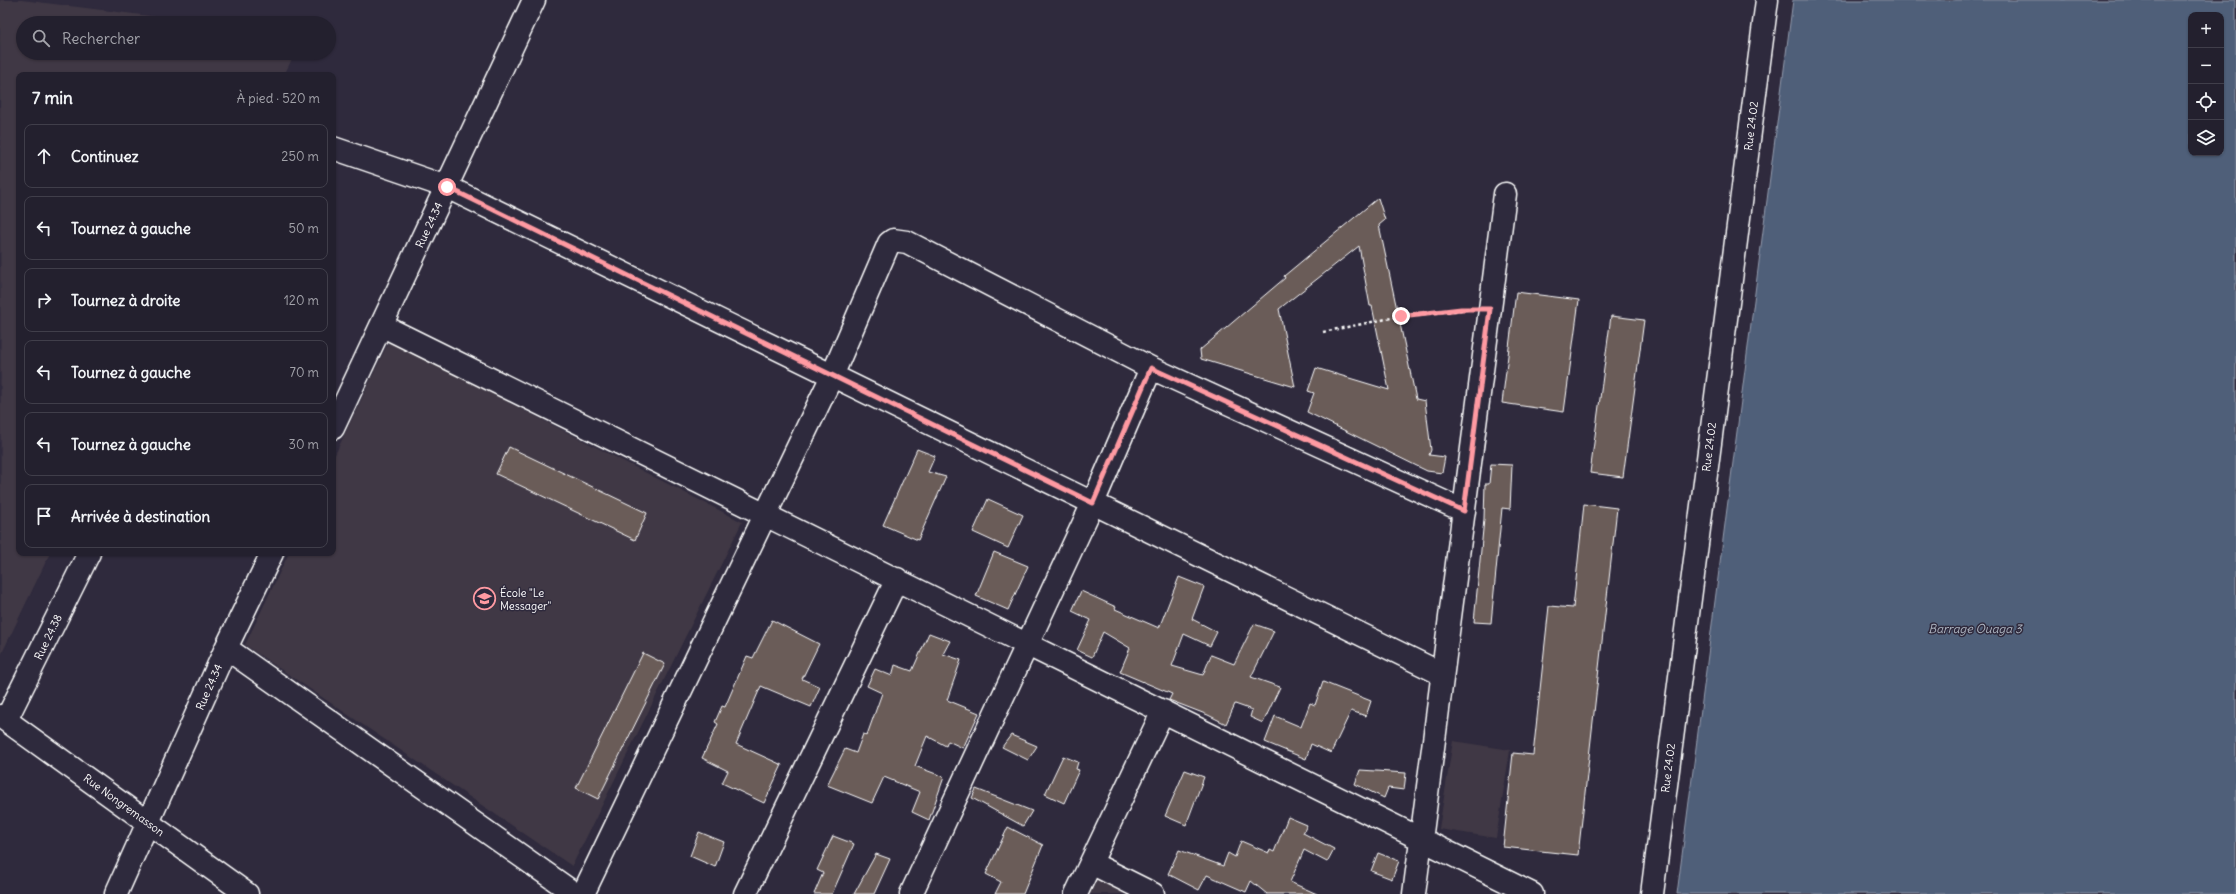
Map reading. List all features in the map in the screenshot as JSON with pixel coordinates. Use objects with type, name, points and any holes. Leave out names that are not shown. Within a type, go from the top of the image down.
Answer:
[{"type":"street","name":"Rue 24.34","points":[[336,422],[534,0]]},
{"type":"street","name":"Rue 24.02","points":[[1652,894],[1767,0]]},
{"type":"street","points":[[336,149],[447,187],[1442,674]]},
{"type":"street","points":[[1414,894],[1505,194]]},
{"type":"street","points":[[583,894],[832,376],[889,243],[897,239],[908,242],[1151,368],[1464,511]]},
{"type":"street","points":[[382,326],[1532,894]]},
{"type":"street","points":[[911,894],[1093,503],[1151,368]]},
{"type":"street","name":"Rue 24.38","points":[[3,718],[87,556]]},
{"type":"street","name":"Rue 24.34","points":[[116,894],[226,648],[271,556]]},
{"type":"street","points":[[745,894],[896,579]]},
{"type":"street","points":[[226,648],[576,894]]},
{"type":"street","points":[[1076,894],[1163,711]]},
{"type":"street","name":"Rue Nongremasson","points":[[3,718],[247,894]]},
{"type":"street","points":[[1091,863],[1153,894]]},
{"type":"path","points":[[1323,332],[1401,316],[1461,309],[1490,309]]},
{"type":"shaded area","points":[[0,0],[21,0],[150,16],[16,16],[16,60],[292,60],[286,72],[16,72],[16,556],[49,556],[1,655]]},
{"type":"shaded area","name":"École \"Le Messager\"","points":[[389,341],[742,522],[572,866],[245,645],[288,556],[336,556],[336,453]]},
{"type":"shaded area","points":[[1453,741],[1510,750],[1496,838],[1439,829]]},
{"type":"shaded area","points":[[1103,866],[1160,894],[1089,894]]},
{"type":"water","name":"Barrage Ouaga 3","points":[[1793,0],[2236,0],[2236,894],[1677,894]]},
{"type":"building","points":[[1378,198],[1385,220],[1379,225],[1416,399],[1425,401],[1431,450],[1429,455],[1445,457],[1442,473],[1427,471],[1307,412],[1314,393],[1308,391],[1316,368],[1389,390],[1372,306],[1370,306],[1359,246],[1279,309],[1295,387],[1201,359],[1200,350],[1285,278],[1284,276]]},
{"type":"building","points":[[1516,292],[1579,300],[1564,412],[1502,403]]},
{"type":"building","points":[[1611,316],[1644,320],[1623,477],[1590,473]]},
{"type":"building","points":[[509,447],[647,513],[635,540],[496,474]]},
{"type":"building","points":[[917,449],[935,456],[928,472],[946,477],[918,540],[883,525]]},
{"type":"building","points":[[1491,464],[1512,465],[1510,509],[1502,508],[1491,623],[1474,622],[1484,519],[1485,484],[1489,484]]},
{"type":"building","points":[[988,499],[1023,515],[1008,548],[973,532]]},
{"type":"building","points":[[1584,504],[1617,508],[1578,855],[1503,847],[1513,753],[1533,755],[1549,606],[1573,608]]},
{"type":"building","points":[[994,552],[1028,566],[1008,610],[976,596]]},
{"type":"building","points":[[1179,577],[1204,587],[1192,619],[1217,632],[1210,646],[1184,634],[1172,666],[1203,675],[1211,655],[1234,664],[1254,624],[1274,631],[1251,677],[1280,687],[1263,723],[1250,717],[1252,710],[1235,704],[1226,724],[1208,715],[1169,700],[1172,694],[1120,672],[1130,648],[1103,632],[1092,657],[1077,650],[1091,620],[1072,611],[1081,591],[1116,607],[1115,609],[1159,628]]},
{"type":"building","points":[[772,620],[819,644],[802,679],[820,687],[811,707],[761,686],[736,744],[782,765],[764,803],[722,783],[728,771],[702,758],[718,724],[715,722],[722,706],[725,707],[747,656],[753,658]]},
{"type":"building","points":[[929,633],[950,641],[943,654],[961,660],[947,700],[979,713],[963,748],[948,741],[946,746],[927,736],[915,766],[944,777],[929,820],[912,812],[920,792],[884,777],[872,803],[827,785],[845,749],[856,753],[863,734],[867,735],[882,693],[867,686],[875,669],[892,676],[895,665],[912,671]]},
{"type":"building","points":[[643,653],[665,664],[598,799],[576,788]]},
{"type":"building","points":[[1323,682],[1371,701],[1366,716],[1351,711],[1331,753],[1311,744],[1306,759],[1265,742],[1275,716],[1301,727],[1310,703],[1315,705]]},
{"type":"building","points":[[1011,735],[1037,746],[1028,760],[1002,747]]},
{"type":"building","points":[[1063,756],[1078,762],[1076,769],[1079,770],[1064,803],[1045,794]]},
{"type":"building","points":[[1185,770],[1204,777],[1186,825],[1165,816]]},
{"type":"building","points":[[1360,770],[1406,773],[1404,790],[1388,788],[1384,798],[1355,784]]},
{"type":"building","points":[[976,789],[1032,811],[1023,826],[972,798]]},
{"type":"building","points":[[1288,817],[1307,825],[1303,833],[1334,849],[1327,862],[1304,850],[1290,882],[1317,894],[1267,894],[1251,881],[1246,892],[1207,875],[1199,890],[1168,874],[1179,850],[1223,866],[1228,853],[1235,857],[1241,841],[1269,853],[1270,850],[1274,852]]},
{"type":"building","points":[[1008,827],[1043,845],[1023,894],[995,894],[1001,882],[986,874]]},
{"type":"building","points":[[699,832],[724,842],[715,867],[690,856]]},
{"type":"building","points":[[833,836],[854,844],[832,894],[814,894],[823,873],[817,870]]},
{"type":"building","points":[[1378,853],[1399,861],[1392,879],[1371,871]]},
{"type":"building","points":[[876,854],[890,859],[874,894],[854,894]]},
{"type":"place","name":"École \"Le Messager\"","points":[[485,599]]},
{"type":"route","points":[[447,187],[1093,503],[1151,368],[1464,511],[1490,309],[1461,309],[1401,316]]}]
